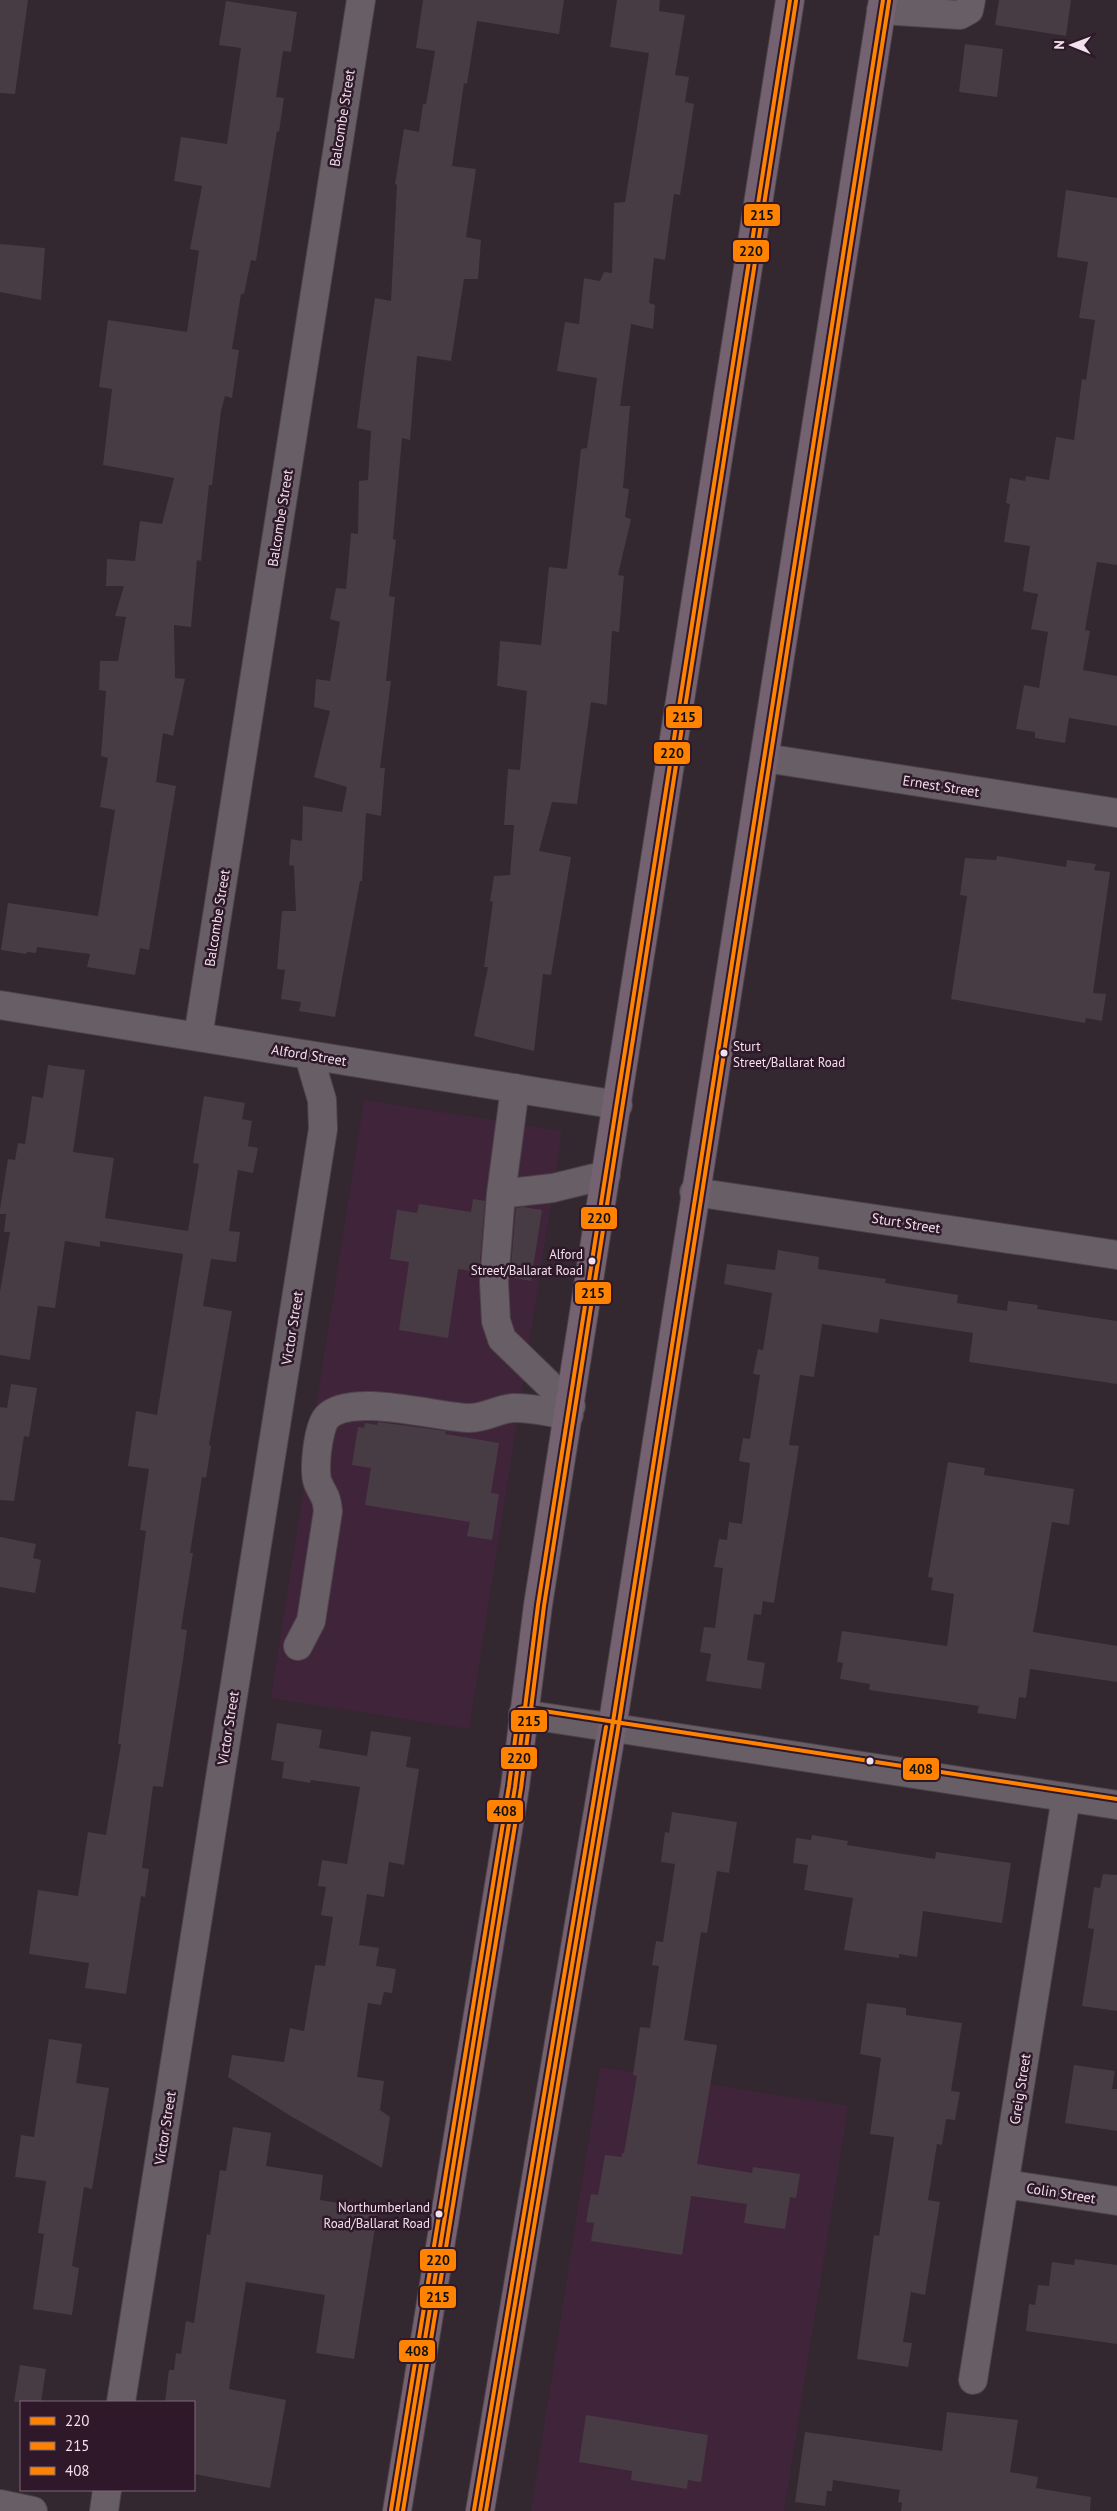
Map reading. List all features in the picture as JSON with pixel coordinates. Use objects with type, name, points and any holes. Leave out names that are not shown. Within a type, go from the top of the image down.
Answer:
[{"type":"highway","points":[[397,2511],[515,1786],[523,1714],[790,0]]},
{"type":"highway","points":[[480,2511],[612,1728],[694,1192],[765,758],[882,5]]},
{"type":"street","name":"Balcombe Street","points":[[198,1036],[361,0]]},
{"type":"street","points":[[882,5],[960,15],[969,10],[971,0]]},
{"type":"street","name":"Ernest Street","points":[[765,758],[1117,813]]},
{"type":"street","name":"Alford Street","points":[[0,1005],[618,1105]]},
{"type":"street","name":"Victor Street","points":[[121,2401],[323,1128],[322,1100],[318,1080],[308,1056]]},
{"type":"street","points":[[515,1088],[500,1194],[494,1282],[498,1331],[502,1339],[570,1411]]},
{"type":"street","points":[[500,1194],[553,1188],[606,1175]]},
{"type":"street","name":"Sturt Street","points":[[694,1192],[1117,1255]]},
{"type":"street","points":[[298,1646],[311,1621],[328,1511],[327,1496],[318,1483],[316,1468],[321,1428],[327,1417],[338,1410],[365,1405],[470,1418],[513,1408],[570,1411]]},
{"type":"street","points":[[523,1714],[1117,1805]]},
{"type":"street","name":"Greig Street","points":[[974,2380],[1066,1797]]},
{"type":"street","name":"Colin Street","points":[[1005,2184],[1117,2202]]},
{"type":"street","points":[[104,2511],[107,2491]]},
{"type":"street","points":[[0,2504],[33,2511]]},
{"type":"shaded area","points":[[364,1100],[562,1131],[469,1729],[271,1698]]},
{"type":"shaded area","points":[[600,2067],[848,2106],[784,2511],[531,2511]]},
{"type":"building","points":[[0,0],[28,0],[15,94],[0,93]]},
{"type":"building","points":[[423,0],[564,0],[559,34],[477,21],[467,84],[464,83],[452,166],[476,169],[466,237],[481,240],[478,279],[464,279],[451,361],[417,356],[410,440],[402,438],[393,539],[396,540],[389,596],[395,597],[386,681],[391,681],[380,768],[385,768],[381,816],[366,813],[362,881],[360,881],[335,1017],[299,1011],[301,1002],[281,999],[285,970],[277,969],[282,911],[296,911],[294,866],[289,865],[291,839],[302,841],[303,806],[342,812],[347,787],[314,777],[330,711],[314,707],[316,679],[330,681],[340,622],[330,619],[336,588],[346,589],[351,533],[358,534],[359,481],[368,480],[371,431],[357,428],[375,298],[391,301],[397,185],[395,184],[404,129],[419,132],[423,104],[426,104],[435,51],[416,48]]},
{"type":"building","points":[[617,0],[660,0],[659,11],[685,15],[675,75],[689,77],[685,102],[694,104],[680,195],[674,194],[665,260],[654,258],[649,303],[655,305],[653,329],[631,324],[620,406],[630,406],[623,488],[629,489],[625,517],[631,519],[618,575],[624,576],[619,632],[612,631],[607,705],[591,702],[577,804],[552,802],[539,851],[571,857],[551,975],[543,974],[534,1051],[474,1036],[488,967],[484,967],[493,902],[490,901],[494,876],[510,875],[514,825],[504,825],[508,769],[520,770],[527,691],[497,686],[500,641],[541,645],[549,567],[567,569],[581,449],[587,448],[597,378],[557,371],[565,322],[579,324],[584,278],[600,281],[604,272],[612,273],[614,203],[625,202],[649,53],[610,47]]},
{"type":"building","points":[[999,0],[1071,0],[1066,36],[995,25]]},
{"type":"building","points":[[226,1],[297,12],[291,52],[283,51],[276,97],[284,98],[256,261],[251,260],[244,294],[241,294],[232,349],[239,350],[232,398],[225,396],[221,411],[212,485],[209,485],[201,561],[197,560],[191,627],[174,625],[175,678],[185,679],[173,736],[163,733],[156,782],[176,786],[149,950],[140,948],[135,975],[87,967],[90,954],[37,947],[36,953],[27,952],[26,954],[1,950],[8,903],[98,916],[115,810],[100,807],[108,758],[101,756],[106,691],[99,690],[100,661],[118,661],[126,617],[115,616],[124,586],[106,586],[107,559],[135,561],[140,521],[162,524],[174,478],[103,465],[112,389],[99,387],[108,320],[187,332],[199,251],[190,249],[202,186],[174,181],[181,137],[227,144],[241,48],[219,45]]},
{"type":"building","points":[[965,44],[1003,49],[997,97],[959,92]]},
{"type":"building","points":[[1066,190],[1117,198],[1117,565],[1097,562],[1085,630],[1090,631],[1083,670],[1117,676],[1117,726],[1069,718],[1065,743],[1035,738],[1035,732],[1016,729],[1024,685],[1039,688],[1048,632],[1031,629],[1038,594],[1023,591],[1030,546],[1004,542],[1010,504],[1006,503],[1010,478],[1025,481],[1026,476],[1049,480],[1056,437],[1074,440],[1082,379],[1086,380],[1095,320],[1079,318],[1088,262],[1057,257]]},
{"type":"building","points":[[0,244],[45,248],[41,300],[0,292]]},
{"type":"building","points":[[997,856],[1066,867],[1067,860],[1096,864],[1094,870],[1110,872],[1093,993],[1106,994],[1102,1021],[1086,1018],[1085,1023],[951,999],[967,896],[960,895],[965,858],[996,860]]},
{"type":"building","points":[[48,1065],[85,1070],[73,1152],[114,1158],[105,1218],[188,1231],[199,1164],[193,1163],[204,1096],[245,1103],[242,1119],[252,1121],[248,1146],[258,1148],[253,1173],[238,1170],[229,1231],[240,1232],[236,1262],[211,1259],[203,1306],[232,1311],[209,1445],[211,1446],[206,1478],[202,1477],[190,1553],[193,1553],[181,1629],[187,1630],[163,1787],[153,1786],[142,1868],[149,1869],[145,1897],[141,1896],[126,1994],[85,1988],[89,1963],[29,1954],[38,1890],[78,1896],[88,1832],[106,1835],[121,1744],[118,1744],[146,1531],[140,1530],[149,1469],[128,1466],[136,1411],[157,1415],[183,1254],[100,1241],[100,1247],[65,1241],[55,1308],[38,1306],[30,1360],[0,1355],[0,1292],[10,1232],[4,1232],[6,1214],[0,1214],[0,1209],[8,1159],[15,1160],[18,1143],[25,1144],[32,1096],[43,1098]]},
{"type":"building","points":[[473,1199],[485,1201],[479,1272],[458,1269],[448,1338],[399,1330],[409,1262],[390,1259],[397,1210],[417,1213],[419,1204],[471,1212]]},
{"type":"building","points":[[523,1207],[542,1210],[531,1281],[510,1277],[516,1208]]},
{"type":"building","points":[[778,1250],[819,1257],[818,1269],[886,1279],[885,1283],[958,1295],[957,1303],[1007,1311],[1008,1301],[1038,1305],[1037,1309],[1117,1321],[1117,1384],[969,1362],[973,1333],[880,1319],[878,1333],[822,1324],[814,1377],[800,1375],[789,1445],[799,1446],[774,1603],[763,1601],[761,1615],[754,1614],[747,1660],[765,1663],[761,1689],[706,1681],[711,1654],[700,1652],[704,1627],[715,1628],[723,1568],[714,1567],[719,1539],[727,1540],[729,1522],[742,1524],[750,1463],[739,1461],[743,1438],[750,1439],[760,1375],[753,1374],[758,1349],[763,1350],[772,1293],[724,1284],[727,1264],[775,1270]]},
{"type":"building","points":[[11,1384],[37,1388],[29,1437],[24,1436],[14,1501],[0,1500],[0,1407],[7,1408]]},
{"type":"building","points":[[378,1422],[446,1431],[445,1434],[499,1443],[491,1493],[499,1494],[492,1540],[467,1536],[470,1522],[365,1505],[371,1468],[352,1465],[358,1427],[364,1428],[365,1423],[377,1425]]},
{"type":"building","points":[[948,1462],[985,1468],[984,1475],[1074,1489],[1069,1525],[1052,1522],[1033,1632],[1117,1646],[1117,1682],[1030,1669],[1026,1698],[1019,1697],[1016,1719],[977,1713],[979,1706],[869,1690],[870,1684],[840,1679],[843,1663],[837,1662],[842,1631],[947,1646],[954,1594],[931,1590],[933,1578],[928,1577]]},
{"type":"building","points":[[0,1537],[36,1544],[33,1558],[41,1560],[35,1593],[0,1587]]},
{"type":"building","points":[[277,1723],[322,1730],[319,1748],[367,1756],[371,1731],[411,1737],[406,1767],[419,1769],[404,1865],[389,1862],[384,1897],[367,1894],[359,1945],[379,1948],[376,1966],[396,1969],[392,1993],[384,1992],[381,2005],[368,2003],[357,2077],[384,2081],[380,2110],[390,2117],[382,2168],[294,2118],[228,2077],[232,2055],[284,2062],[290,2028],[304,2031],[315,1965],[325,1966],[333,1917],[321,1915],[326,1887],[318,1886],[322,1860],[347,1864],[360,1787],[311,1780],[310,1783],[282,1778],[284,1762],[271,1760]]},
{"type":"building","points":[[672,1812],[737,1822],[729,1873],[717,1871],[707,1933],[701,1932],[684,2040],[717,2045],[697,2164],[752,2173],[753,2167],[800,2174],[796,2198],[790,2197],[785,2229],[744,2223],[747,2204],[691,2196],[682,2255],[591,2241],[594,2223],[586,2222],[591,2194],[598,2195],[605,2155],[622,2157],[622,2153],[624,2153],[637,2076],[633,2075],[640,2027],[650,2028],[659,1966],[652,1965],[656,1941],[663,1942],[675,1864],[661,1862],[665,1832],[669,1833]]},
{"type":"building","points":[[812,1835],[848,1841],[847,1845],[935,1859],[936,1852],[1011,1863],[1002,1923],[923,1911],[917,1957],[899,1954],[899,1958],[844,1950],[853,1898],[804,1890],[808,1865],[793,1863],[796,1838],[811,1840]]},
{"type":"building","points":[[1103,1874],[1117,1875],[1117,2011],[1082,2006],[1094,1929],[1088,1928],[1094,1887],[1100,1888]]},
{"type":"building","points":[[867,2003],[906,2008],[906,2015],[962,2023],[951,2091],[960,2092],[955,2120],[946,2119],[942,2145],[937,2144],[928,2200],[940,2202],[925,2295],[911,2292],[903,2342],[912,2343],[908,2367],[857,2359],[874,2235],[879,2236],[894,2137],[870,2134],[881,2058],[860,2054]]},
{"type":"building","points":[[49,2039],[82,2044],[76,2083],[109,2088],[92,2189],[84,2187],[72,2266],[79,2268],[72,2315],[33,2309],[44,2234],[38,2233],[46,2181],[15,2177],[21,2135],[34,2137]]},
{"type":"building","points":[[1074,2065],[1115,2071],[1112,2089],[1117,2089],[1117,2131],[1065,2123]]},
{"type":"building","points":[[233,2127],[271,2133],[266,2166],[323,2175],[320,2200],[378,2209],[354,2359],[316,2353],[325,2295],[246,2282],[229,2389],[286,2400],[270,2488],[195,2474],[195,2401],[165,2401],[169,2370],[174,2370],[176,2353],[181,2354],[186,2321],[194,2323],[207,2234],[210,2235],[220,2170],[226,2171]]},
{"type":"building","points":[[1075,2259],[1117,2265],[1117,2344],[1026,2331],[1029,2304],[1035,2305],[1038,2285],[1049,2286],[1052,2262],[1074,2265]]},
{"type":"building","points":[[20,2365],[46,2369],[41,2401],[14,2402]]},
{"type":"building","points":[[947,2412],[1018,2420],[1010,2472],[1038,2477],[1036,2488],[1091,2497],[1090,2511],[901,2511],[902,2503],[898,2502],[900,2490],[833,2480],[832,2491],[827,2491],[825,2506],[795,2502],[805,2432],[942,2451]]},
{"type":"building","points":[[586,2415],[708,2435],[701,2482],[688,2480],[687,2489],[631,2480],[632,2471],[579,2462]]},
{"type":"transit line","name":"220","points":[[397,2511],[515,1787],[538,1605],[790,0]]},
{"type":"transit line","name":"220","points":[[480,2511],[612,1728],[883,0]]},
{"type":"transit line","name":"215","points":[[403,2511],[521,1788],[544,1606],[796,1]]},
{"type":"transit line","name":"215","points":[[486,2511],[618,1729],[889,1]]},
{"type":"transit line","name":"408","points":[[391,2510],[509,1786],[519,1709],[524,1708],[1117,1799]]},
{"type":"transit line","name":"408","points":[[474,2510],[606,1727]]},
{"type":"place","name":"Sturt Street/Ballarat Road","points":[[724,1053]]},
{"type":"place","name":"Alford Street/Ballarat Road","points":[[592,1261]]},
{"type":"place","name":"Northumberland Road/Ballarat Road","points":[[439,2214]]}]
